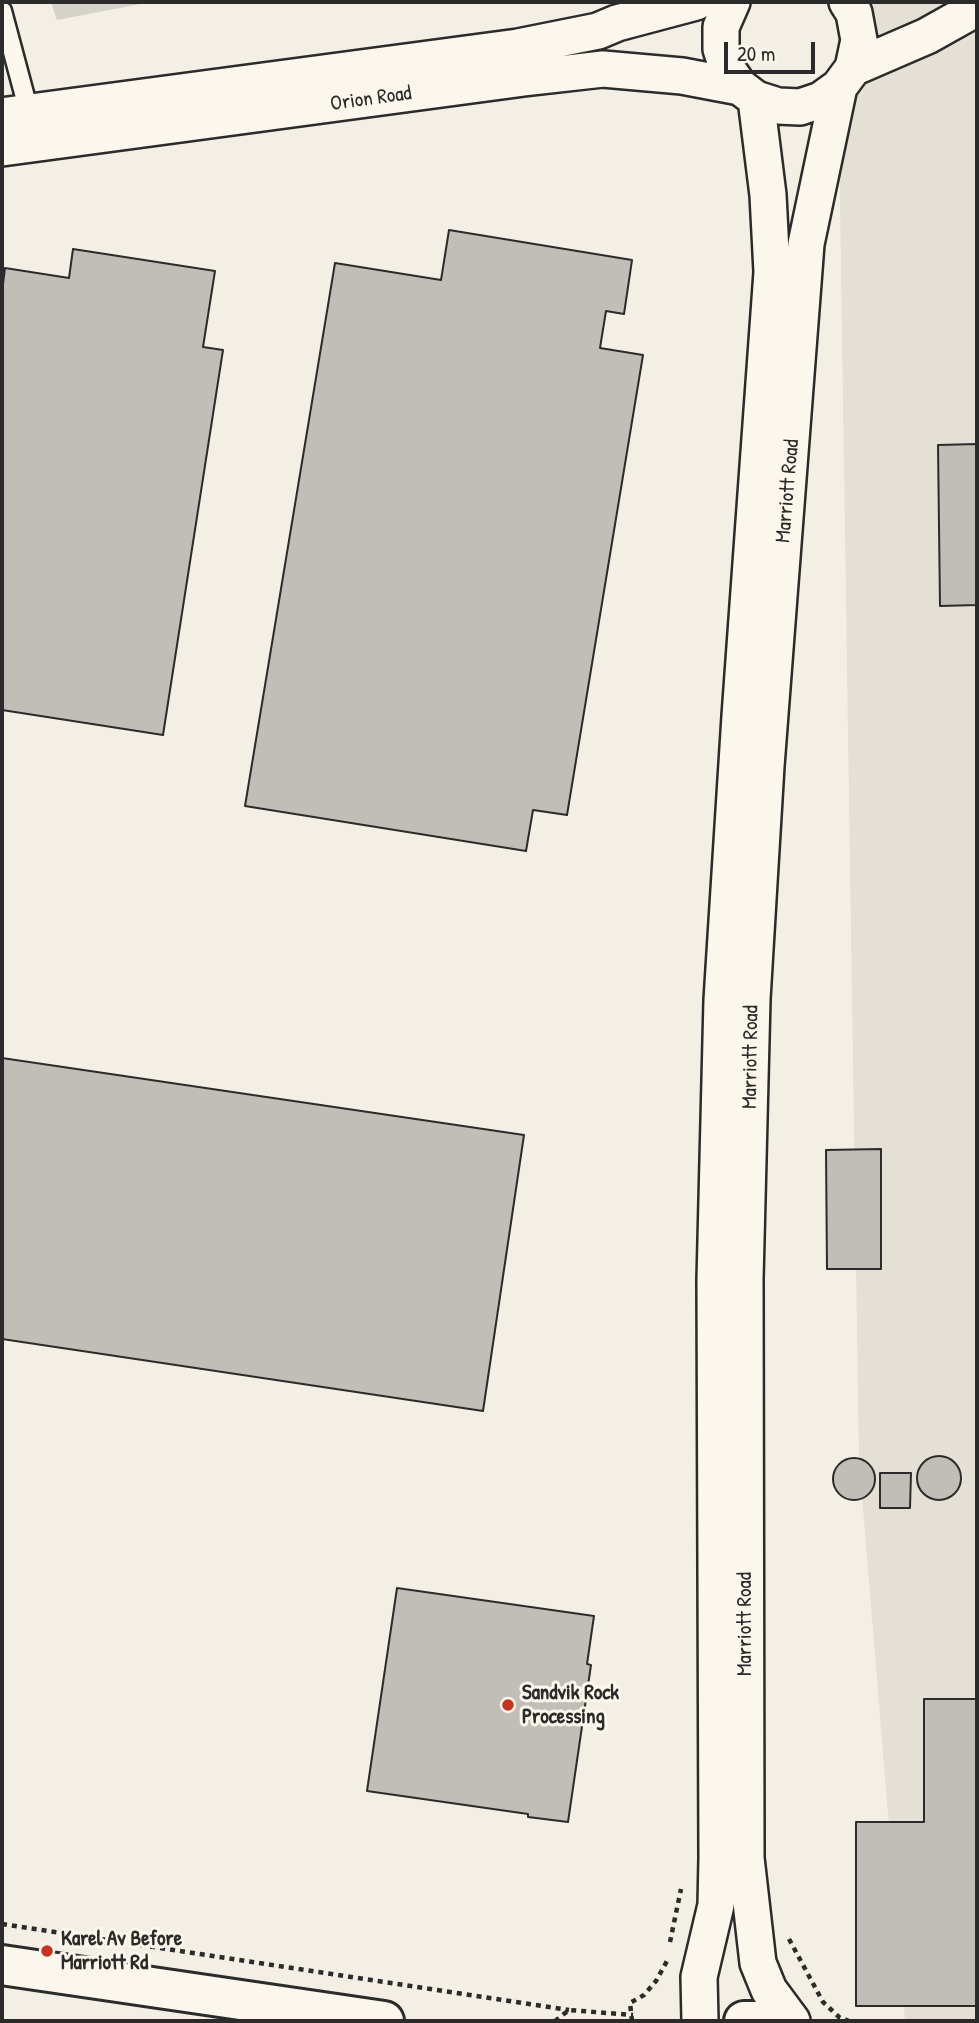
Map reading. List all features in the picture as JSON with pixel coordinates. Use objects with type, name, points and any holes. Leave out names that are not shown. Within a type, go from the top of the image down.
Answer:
[{"type":"main road","points":[[2,1965],[383,2021]]},
{"type":"main road","points":[[744,2021],[762,2021]]},
{"type":"street","name":"Orion Road","points":[[16,114],[518,47],[598,31],[617,23],[696,2]]},
{"type":"street","name":"Marriott Road","points":[[700,2021],[699,1977],[716,1905],[717,1870],[715,1280],[722,1000],[772,272],[768,195],[748,93],[728,70],[721,49],[721,27],[732,2]]},
{"type":"street","name":"Marriott Road","points":[[792,2021],[769,1990],[758,1963],[747,1858],[745,1279],[752,999],[765,766],[806,244],[846,77],[859,40],[854,13],[847,2]]},
{"type":"street","points":[[748,93],[778,106],[800,107],[821,100],[846,77],[977,8]]},
{"type":"street","name":"Orion Road","points":[[2,148],[603,69],[682,76],[748,93]]},
{"type":"lane","points":[[2,11],[16,114]]},
{"type":"path","points":[[2,1924],[633,2018],[630,2003],[644,1995],[666,1963],[681,1888]]},
{"type":"path","points":[[802,1964],[823,2002],[839,2017],[849,2021]]},
{"type":"path","points":[[555,2021],[569,2010]]},
{"type":"shaded area","points":[[51,2],[151,2],[57,20]]},
{"type":"shaded area","points":[[837,2],[977,2],[977,2021],[905,2021],[859,1459]]},
{"type":"building","points":[[449,230],[632,260],[624,314],[606,311],[600,348],[643,355],[567,815],[533,810],[526,851],[245,806],[335,263],[441,280]]},
{"type":"building","points":[[73,249],[215,271],[203,347],[223,350],[163,735],[2,710],[2,292],[5,268],[69,278]]},
{"type":"building","points":[[977,444],[977,605],[940,606],[938,445]]},
{"type":"building","points":[[2,1058],[524,1135],[483,1411],[2,1339]]},
{"type":"building","points":[[881,1149],[881,1269],[827,1269],[826,1150]]},
{"type":"building","points":[[939,1456],[954,1463],[961,1478],[954,1493],[939,1500],[924,1493],[917,1478],[924,1463]]},
{"type":"building","points":[[854,1458],[869,1464],[875,1479],[869,1494],[854,1500],[839,1494],[833,1479],[839,1464]]},
{"type":"building","points":[[880,1473],[911,1473],[910,1508],[880,1508]]},
{"type":"building","points":[[397,1588],[594,1616],[587,1664],[591,1665],[568,1822],[367,1791]]},
{"type":"building","points":[[924,1699],[977,1699],[977,2006],[856,2006],[856,1822],[924,1822]]},
{"type":"place","name":"Sandvik Rock Processing","points":[[508,1705]]},
{"type":"place","name":"Karel Av Before Marriott Rd","points":[[47,1951]]}]
